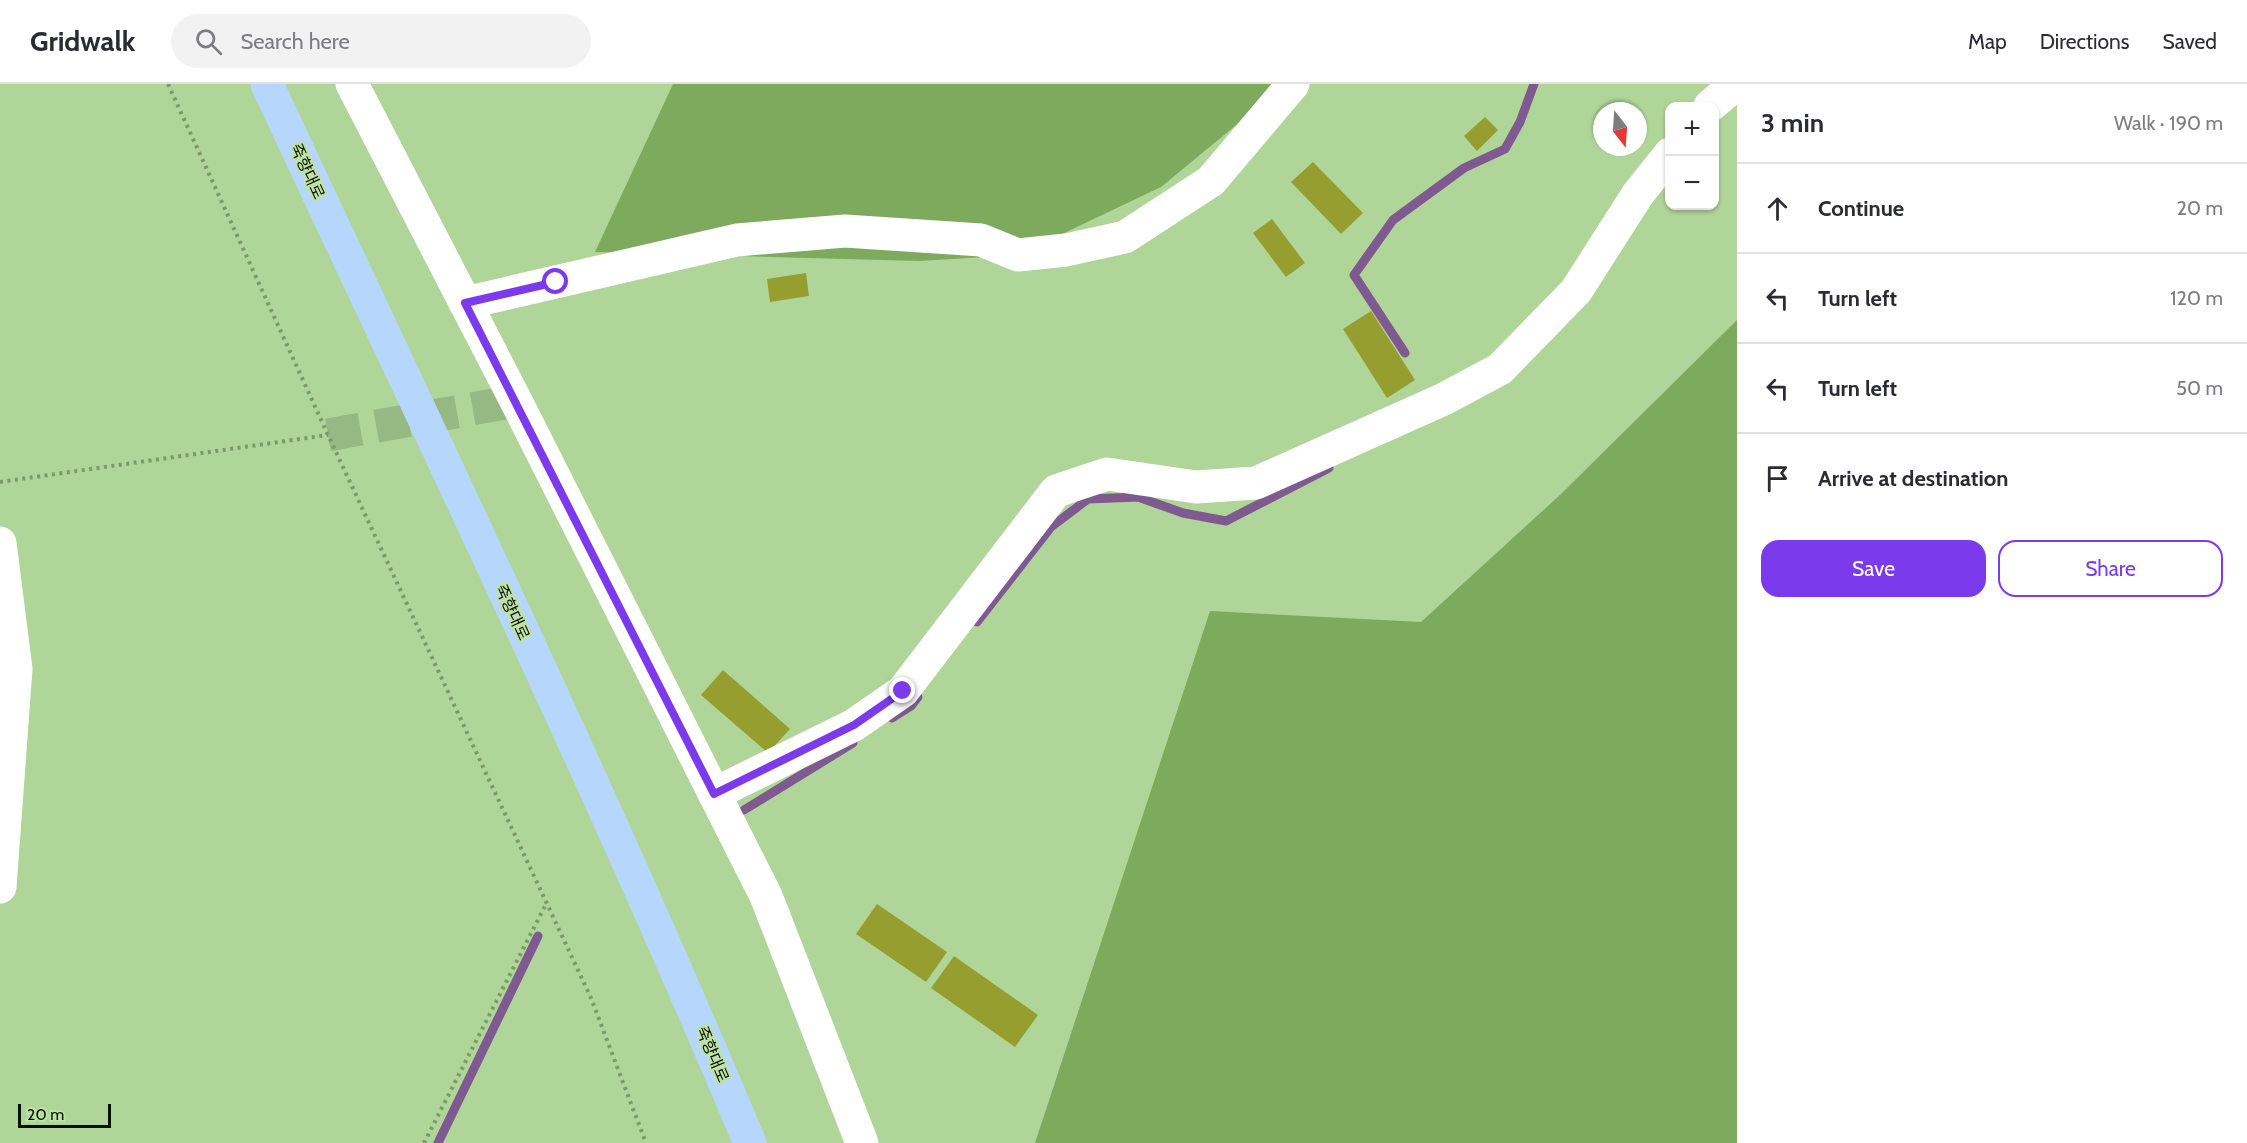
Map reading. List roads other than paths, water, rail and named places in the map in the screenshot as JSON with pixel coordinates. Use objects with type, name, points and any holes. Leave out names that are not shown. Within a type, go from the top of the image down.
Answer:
[{"type":"main road","name":"죽향대로","points":[[267,84],[571,735],[679,973],[750,1143]]},
{"type":"street","points":[[352,84],[766,896],[862,1143]]},
{"type":"street","points":[[465,303],[737,240],[845,231],[981,240],[1018,255],[1066,250],[1125,237],[1210,180],[1293,84]]},
{"type":"street","points":[[1715,102],[1736,84]]},
{"type":"street","points":[[714,794],[854,725],[903,691],[1056,491],[1107,474],[1196,487],[1256,483],[1444,399],[1500,369],[1576,291],[1638,195],[1668,156]]},
{"type":"street","points":[[0,543],[16,669],[0,887]]},
{"type":"waterway","points":[[1405,353],[1354,275],[1393,220],[1464,168],[1505,149],[1520,122],[1534,84]]},
{"type":"waterway","points":[[977,622],[1051,527],[1088,499],[1138,497],[1183,513],[1226,521],[1329,468]]},
{"type":"waterway","points":[[892,718],[911,706],[918,697]]},
{"type":"waterway","points":[[744,810],[853,743]]},
{"type":"waterway","points":[[438,1143],[538,936]]},
{"type":"tunnel","points":[[328,435],[516,401]]}]
